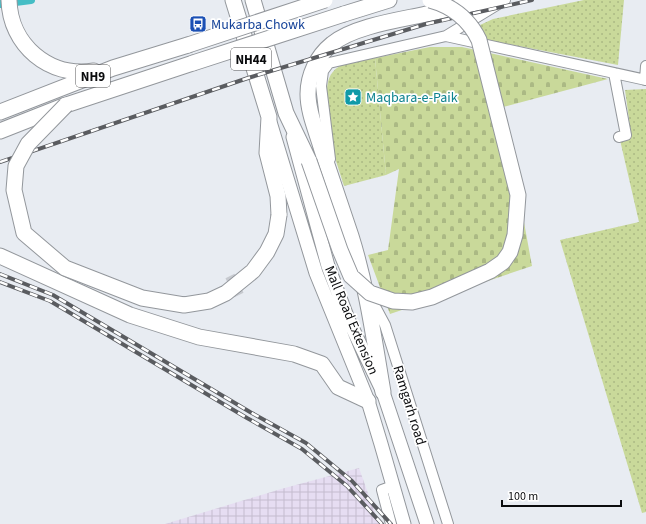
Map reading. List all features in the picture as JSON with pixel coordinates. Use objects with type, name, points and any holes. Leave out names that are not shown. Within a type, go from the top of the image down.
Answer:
[{"type":"highway","points":[[9,0],[10,15],[14,28],[29,50],[39,58],[50,65],[63,70],[76,72],[89,72],[112,68]]},
{"type":"highway","name":"NH44","points":[[233,0],[269,117]]},
{"type":"highway","name":"NH44","points":[[253,0],[286,113]]},
{"type":"highway","name":"NH9","points":[[0,112],[112,68],[188,45],[325,0]]},
{"type":"highway","name":"NH9","points":[[66,105],[389,0]]},
{"type":"highway","points":[[286,113],[309,161],[340,250],[351,276],[370,293],[393,301],[412,302],[432,297],[490,270],[503,262],[510,252],[515,235],[518,195],[480,45],[469,22],[450,8],[430,0]]},
{"type":"highway","points":[[383,392],[365,288],[351,237],[318,137],[308,96],[308,87],[312,70],[326,49],[348,34],[384,23],[491,0]]},
{"type":"highway","points":[[66,105],[28,144],[16,166],[14,190],[24,233],[65,268],[142,298],[184,305],[210,301],[226,293],[253,272],[267,252],[276,234],[279,215],[278,196],[267,153],[269,117]]},
{"type":"highway","points":[[0,131],[66,105]]},
{"type":"highway","points":[[0,256],[130,315],[199,337],[294,354],[322,364],[338,387],[368,401]]},
{"type":"main road","name":"Mall Road Extension","points":[[286,113],[328,266],[348,319],[383,392],[427,524]]},
{"type":"main road","name":"Mall Road Extension","points":[[269,117],[316,273],[368,401],[388,488],[404,524]]},
{"type":"street","points":[[332,180],[321,86],[323,71],[329,63],[446,36],[505,0]]},
{"type":"street","points":[[446,36],[645,80],[646,66]]},
{"type":"street","points":[[614,73],[626,135],[620,137]]},
{"type":"street","name":"Ramgarh road","points":[[365,288],[385,325],[448,524]]},
{"type":"street","points":[[388,488],[391,524]]},
{"type":"shaded area","points":[[359,468],[379,524],[165,524],[281,489]]},
{"type":"green space","points":[[584,0],[624,0],[618,65],[487,40],[480,25],[493,19]]},
{"type":"green space","points":[[430,47],[462,47],[608,79],[503,107],[532,266],[390,314],[368,255],[388,250],[399,169],[386,175],[375,58]]},
{"type":"green space","points":[[375,58],[386,175],[344,186],[335,158],[327,92],[328,82],[331,75],[342,65]]},
{"type":"green space","points":[[646,89],[646,512],[642,513],[560,240],[639,222],[620,140],[631,134],[625,90]]},
{"type":"waterway","points":[[0,4],[31,0]]},
{"type":"tunnel","points":[[230,276],[239,295]]},
{"type":"railway","points":[[0,162],[248,78],[426,24],[532,0]]},
{"type":"railway","points":[[0,274],[53,295],[250,412],[306,443],[352,481],[391,524]]},
{"type":"railway","points":[[0,282],[50,301],[302,449],[347,486],[382,524]]},
{"type":"place","name":"Mukarba Chowk","points":[[198,24]]},
{"type":"place","name":"Maqbara-e-Paik","points":[[353,97]]}]
